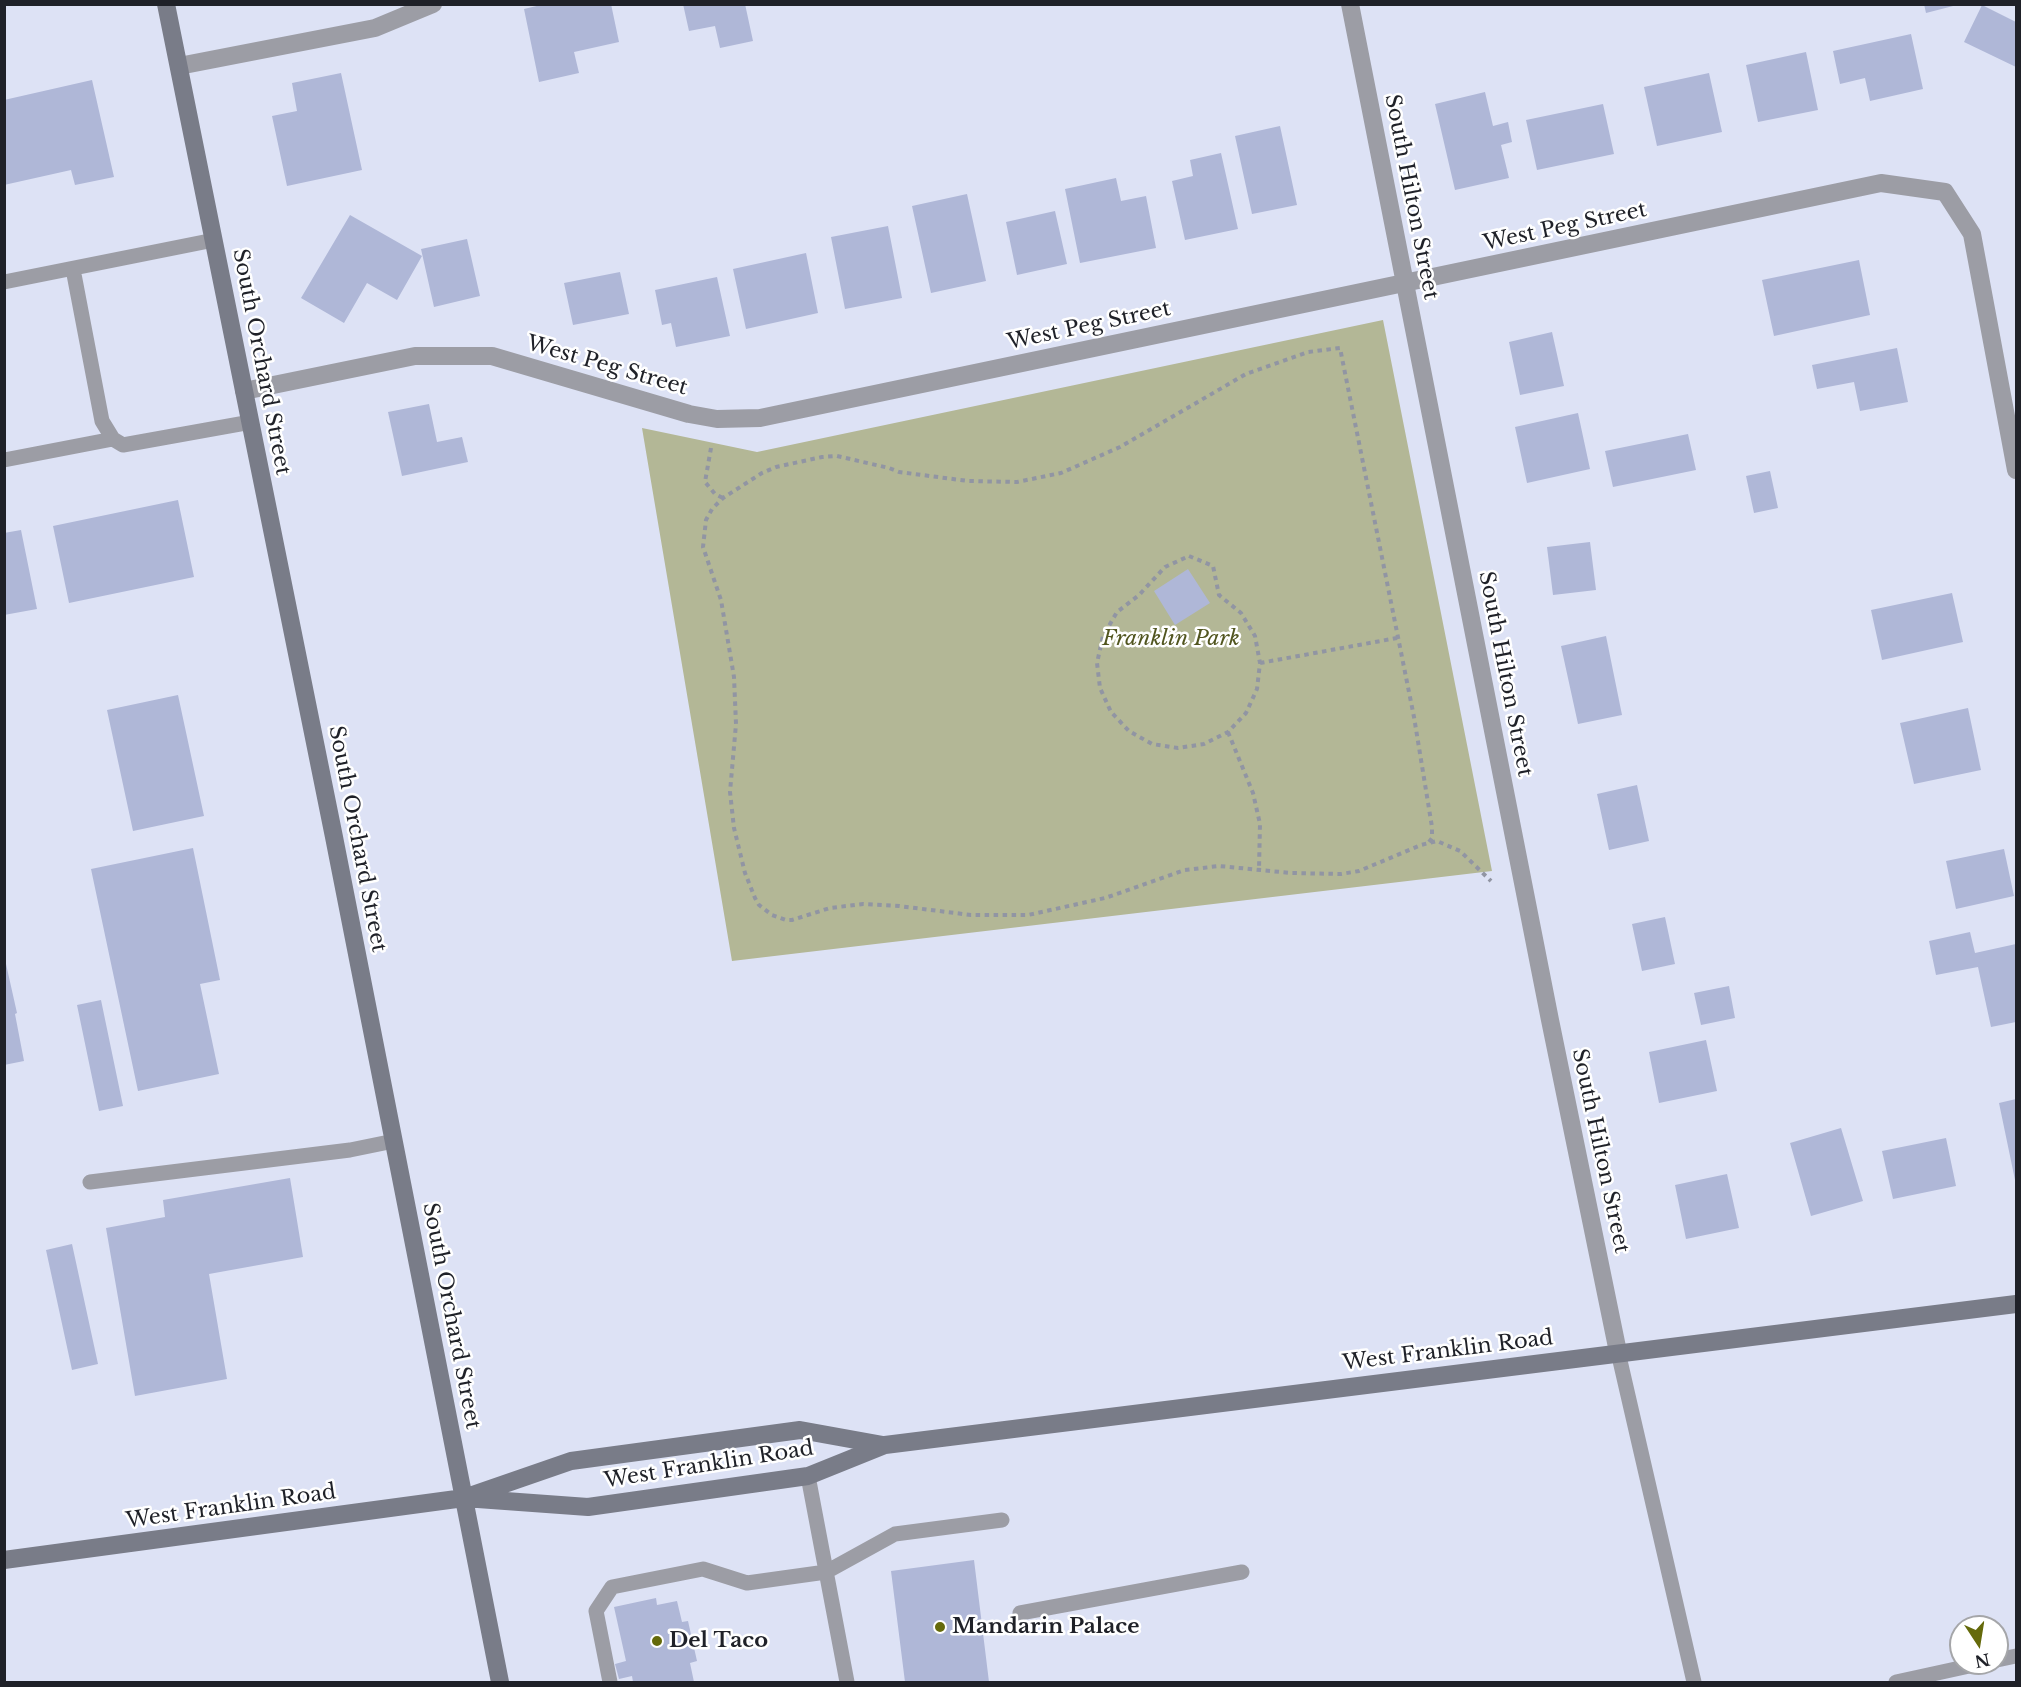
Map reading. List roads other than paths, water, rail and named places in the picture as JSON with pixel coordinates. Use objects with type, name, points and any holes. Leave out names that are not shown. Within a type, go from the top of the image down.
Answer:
[{"type":"street","name":"South Orchard Street","points":[[166,4],[251,422],[500,1683]]},
{"type":"street","points":[[179,66],[375,28],[433,4]]},
{"type":"street","name":"South Hilton Street","points":[[1350,4],[1550,1020],[1618,1352]]},
{"type":"street","name":"West Peg Street","points":[[244,391],[415,356],[492,356],[689,414],[717,419],[760,418],[1881,183],[1945,192],[1972,234],[2016,470]]},
{"type":"street","name":"West Franklin Road","points":[[464,1498],[588,1507],[808,1476],[885,1445],[2016,1304]]},
{"type":"street","name":"West Franklin Road","points":[[4,1560],[464,1498],[571,1461],[800,1430],[885,1445]]},
{"type":"lane","points":[[4,282],[214,240]]},
{"type":"lane","points":[[73,268],[102,421],[113,439],[123,445],[251,422]]},
{"type":"lane","points":[[4,460],[113,439]]},
{"type":"lane","points":[[90,1182],[350,1150],[394,1141]]},
{"type":"lane","points":[[1618,1352],[1694,1683]]},
{"type":"lane","points":[[808,1476],[847,1683]]},
{"type":"lane","points":[[610,1683],[596,1611],[612,1587],[702,1569],[747,1583],[826,1572],[895,1534],[1002,1520]]},
{"type":"lane","points":[[1020,1613],[1242,1572]]},
{"type":"lane","points":[[1896,1683],[1949,1671]]},
{"type":"place","name":"Mandarin Palace","points":[[940,1627]]},
{"type":"place","name":"Del Taco","points":[[657,1641]]},
{"type":"park label","name":"Franklin Park","points":[[1171,639]]}]
